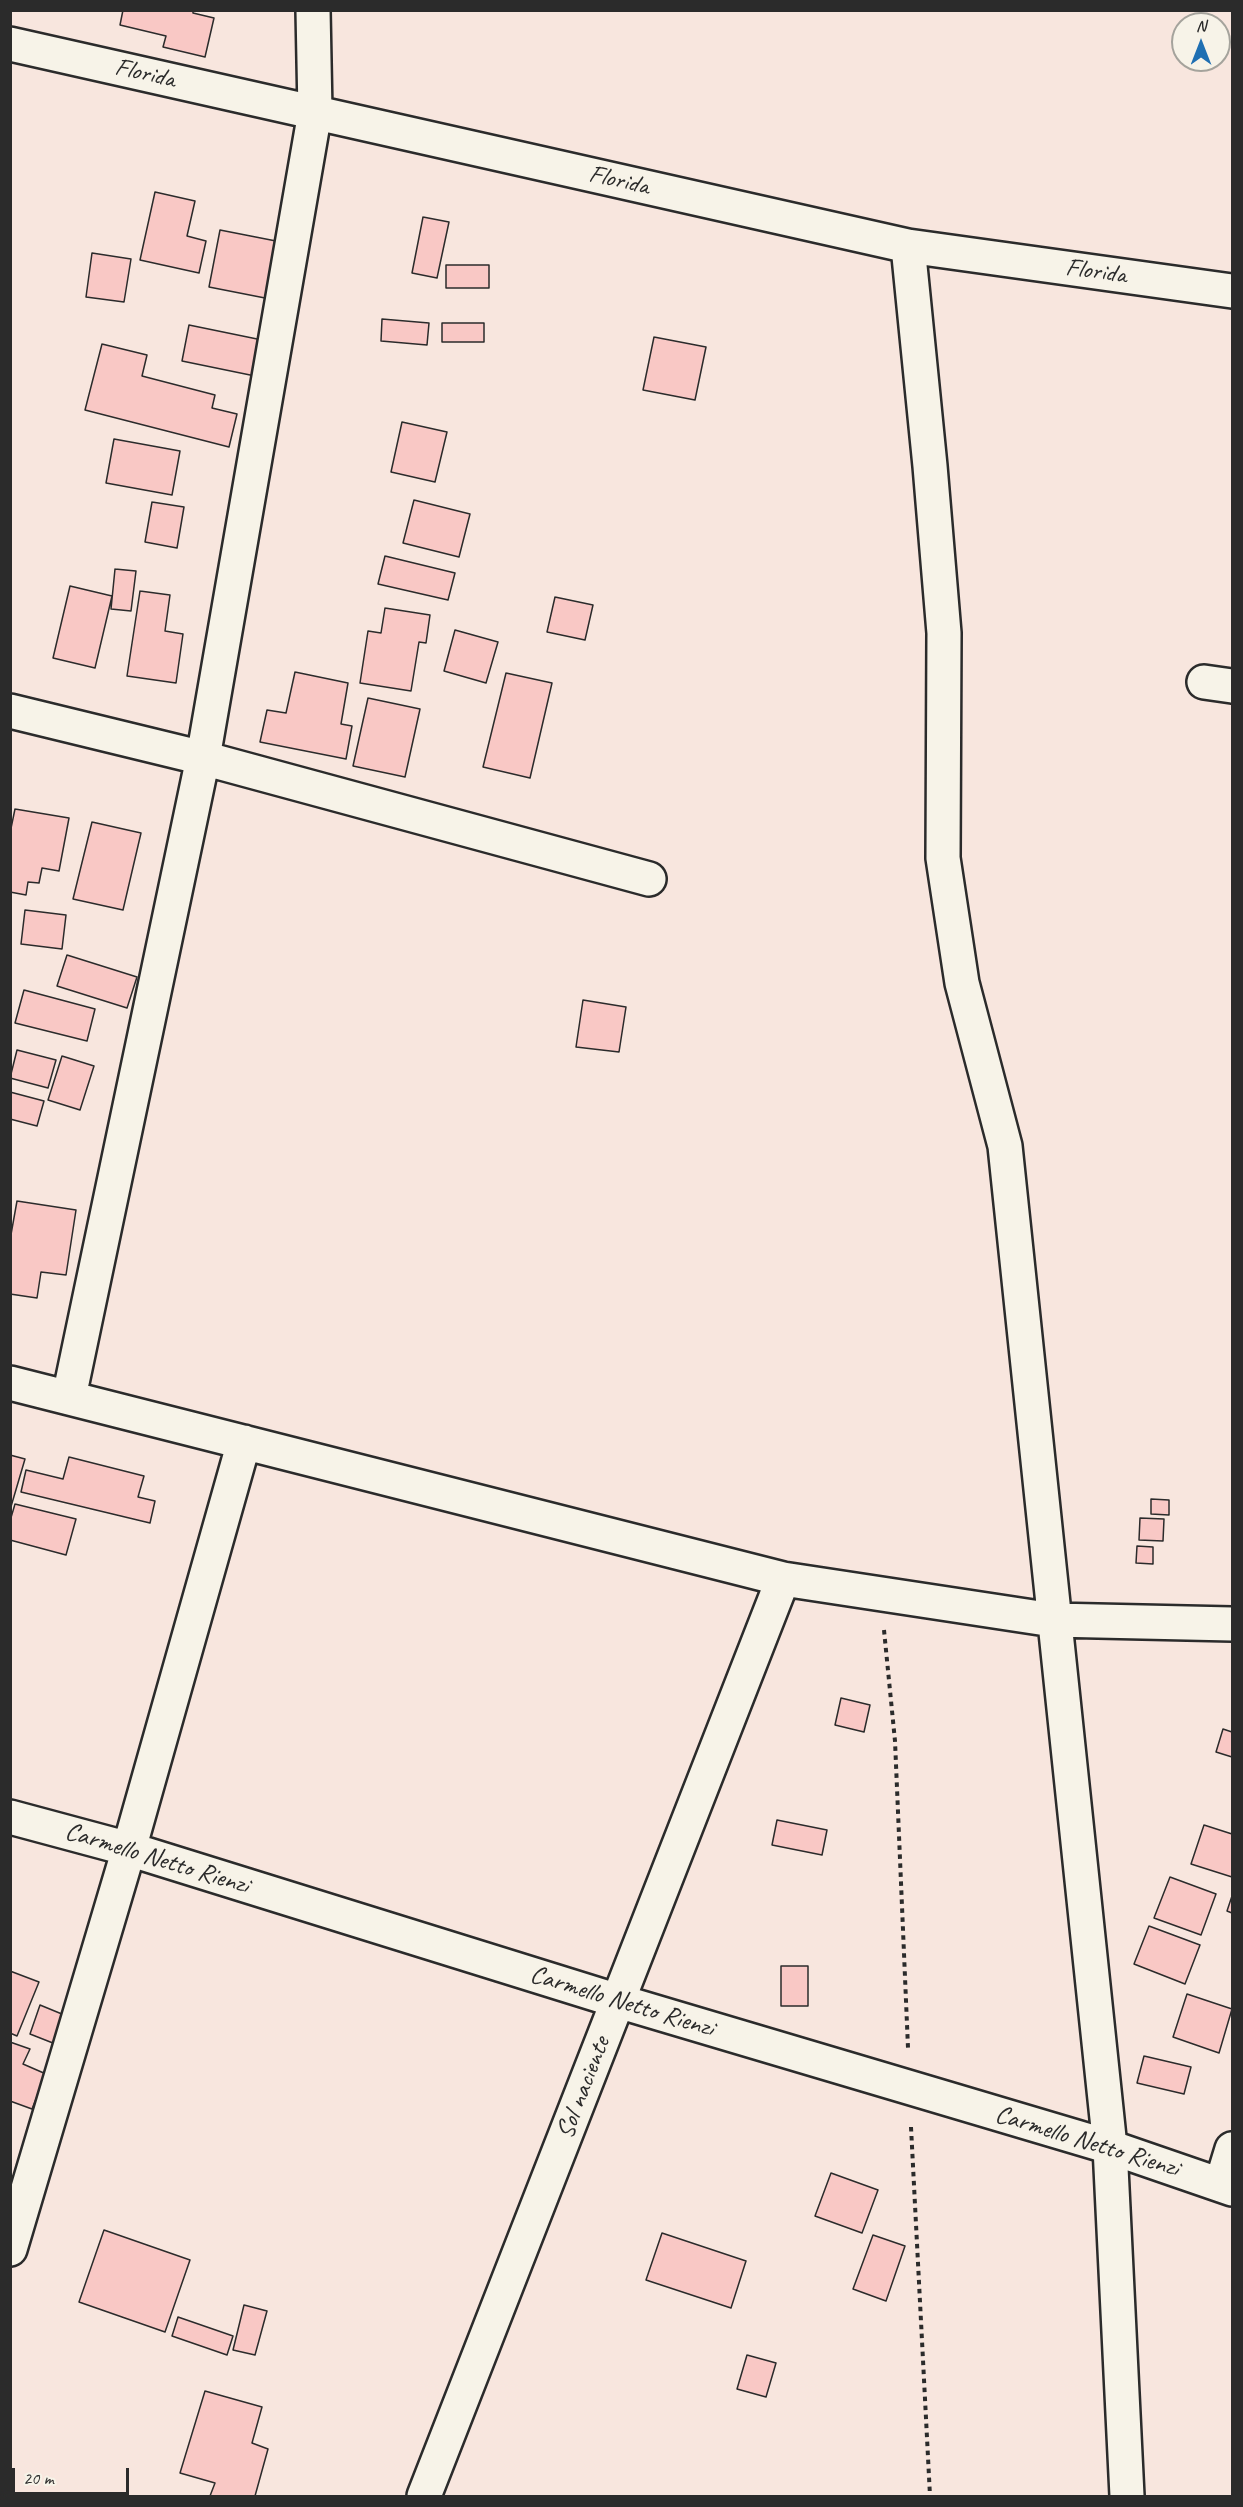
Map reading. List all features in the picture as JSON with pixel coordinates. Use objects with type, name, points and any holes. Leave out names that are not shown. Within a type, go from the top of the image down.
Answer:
[{"type":"street","points":[[69,1397],[203,758],[315,112],[313,10]]},
{"type":"street","name":"Florida","points":[[10,44],[908,246],[1233,291]]},
{"type":"street","points":[[908,246],[944,633],[943,858],[962,983],[1005,1146],[1110,2147],[1127,2496]]},
{"type":"street","points":[[10,711],[203,758],[649,879]]},
{"type":"street","points":[[10,1383],[783,1579],[1053,1620],[1233,1624]]},
{"type":"street","points":[[10,2249],[129,1849],[244,1442]]},
{"type":"street","name":"Sol naciente","points":[[424,2496],[783,1579]]},
{"type":"street","name":"Carmello Netto Rienzi","points":[[10,1817],[129,1849],[618,2001],[1110,2147],[1227,2187]]},
{"type":"street","points":[[1227,2187],[1233,2149]]},
{"type":"path","points":[[880,1594],[895,1741],[909,2089],[930,2496]]},
{"type":"building","points":[[123,10],[193,10],[193,13],[214,18],[205,57],[163,47],[166,36],[120,25]]},
{"type":"building","points":[[155,192],[195,201],[187,236],[206,241],[199,273],[140,260]]},
{"type":"building","points":[[423,217],[449,222],[437,278],[412,273]]},
{"type":"building","points":[[220,230],[276,241],[265,298],[209,287]]},
{"type":"building","points":[[92,253],[131,259],[124,302],[86,297]]},
{"type":"building","points":[[446,265],[489,265],[489,288],[446,288]]},
{"type":"building","points":[[382,319],[429,323],[427,345],[381,341]]},
{"type":"building","points":[[442,323],[484,323],[484,342],[442,342]]},
{"type":"building","points":[[189,325],[262,340],[255,376],[182,361]]},
{"type":"building","points":[[654,337],[706,347],[695,400],[643,390]]},
{"type":"building","points":[[102,344],[147,355],[142,376],[215,395],[212,408],[237,414],[229,447],[85,410]]},
{"type":"building","points":[[402,422],[447,432],[435,482],[391,472]]},
{"type":"building","points":[[114,439],[180,451],[172,495],[106,483]]},
{"type":"building","points":[[414,500],[470,514],[459,557],[403,543]]},
{"type":"building","points":[[152,502],[184,507],[177,548],[145,542]]},
{"type":"building","points":[[385,556],[455,573],[448,600],[378,584]]},
{"type":"building","points":[[115,569],[136,571],[131,611],[111,609]]},
{"type":"building","points":[[70,586],[112,596],[95,668],[53,658]]},
{"type":"building","points":[[140,591],[170,595],[165,631],[183,634],[176,683],[127,676]]},
{"type":"building","points":[[555,597],[593,605],[585,640],[547,632]]},
{"type":"building","points":[[385,608],[430,615],[426,643],[419,642],[411,691],[360,683],[368,631],[381,633]]},
{"type":"building","points":[[455,630],[498,642],[486,683],[444,671]]},
{"type":"building","points":[[295,672],[348,683],[341,724],[352,726],[346,759],[260,742],[267,710],[286,713]]},
{"type":"building","points":[[506,673],[552,683],[530,778],[483,767]]},
{"type":"building","points":[[368,698],[420,709],[405,777],[353,766]]},
{"type":"building","points":[[15,809],[69,818],[59,871],[42,868],[39,883],[28,882],[26,895],[10,892],[10,833]]},
{"type":"building","points":[[92,822],[141,833],[123,910],[73,899]]},
{"type":"building","points":[[25,910],[66,915],[62,949],[21,944]]},
{"type":"building","points":[[67,955],[137,977],[127,1008],[57,986]]},
{"type":"building","points":[[24,990],[95,1009],[87,1041],[15,1023]]},
{"type":"building","points":[[583,1000],[626,1007],[619,1052],[576,1047]]},
{"type":"building","points":[[17,1050],[56,1060],[48,1088],[10,1078]]},
{"type":"building","points":[[62,1056],[94,1066],[80,1110],[48,1100]]},
{"type":"building","points":[[10,1092],[44,1101],[37,1126],[10,1119]]},
{"type":"building","points":[[17,1201],[76,1210],[66,1275],[41,1272],[37,1298],[10,1294],[10,1240]]},
{"type":"building","points":[[10,1455],[25,1459],[10,1510]]},
{"type":"building","points":[[69,1457],[144,1476],[138,1497],[155,1501],[150,1523],[21,1492],[26,1470],[63,1479]]},
{"type":"building","points":[[1151,1499],[1169,1500],[1169,1515],[1151,1514]]},
{"type":"building","points":[[15,1504],[76,1519],[66,1555],[10,1540],[10,1521]]},
{"type":"building","points":[[1140,1518],[1164,1519],[1163,1541],[1139,1540]]},
{"type":"building","points":[[1137,1546],[1153,1547],[1153,1564],[1136,1563]]},
{"type":"building","points":[[841,1698],[870,1705],[864,1732],[835,1725]]},
{"type":"building","points":[[1223,1729],[1232,1732],[1232,1757],[1216,1752]]},
{"type":"building","points":[[777,1820],[827,1830],[822,1855],[772,1845]]},
{"type":"building","points":[[1204,1825],[1232,1834],[1232,1877],[1191,1864]]},
{"type":"building","points":[[1170,1877],[1216,1894],[1201,1935],[1154,1918]]},
{"type":"building","points":[[1232,1896],[1232,1913],[1227,1911]]},
{"type":"building","points":[[1149,1926],[1200,1945],[1185,1984],[1134,1964]]},
{"type":"building","points":[[781,1966],[808,1966],[808,2006],[781,2006]]},
{"type":"building","points":[[10,1971],[39,1982],[17,2036],[10,2033]]},
{"type":"building","points":[[1187,1994],[1232,2009],[1219,2053],[1173,2037]]},
{"type":"building","points":[[40,2005],[74,2019],[63,2047],[30,2034]]},
{"type":"building","points":[[10,2042],[30,2049],[23,2064],[46,2074],[32,2109],[10,2101]]},
{"type":"building","points":[[1144,2056],[1191,2067],[1184,2094],[1137,2083]]},
{"type":"building","points":[[831,2173],[878,2190],[862,2233],[815,2216]]},
{"type":"building","points":[[104,2230],[190,2260],[165,2332],[79,2302]]},
{"type":"building","points":[[662,2233],[746,2261],[731,2308],[646,2280]]},
{"type":"building","points":[[873,2235],[905,2246],[886,2301],[853,2289]]},
{"type":"building","points":[[244,2305],[267,2311],[255,2355],[233,2350]]},
{"type":"building","points":[[178,2317],[233,2336],[227,2355],[172,2336]]},
{"type":"building","points":[[747,2355],[776,2363],[766,2397],[737,2389]]},
{"type":"building","points":[[205,2391],[262,2407],[252,2443],[268,2449],[255,2496],[210,2496],[215,2483],[180,2473]]}]
